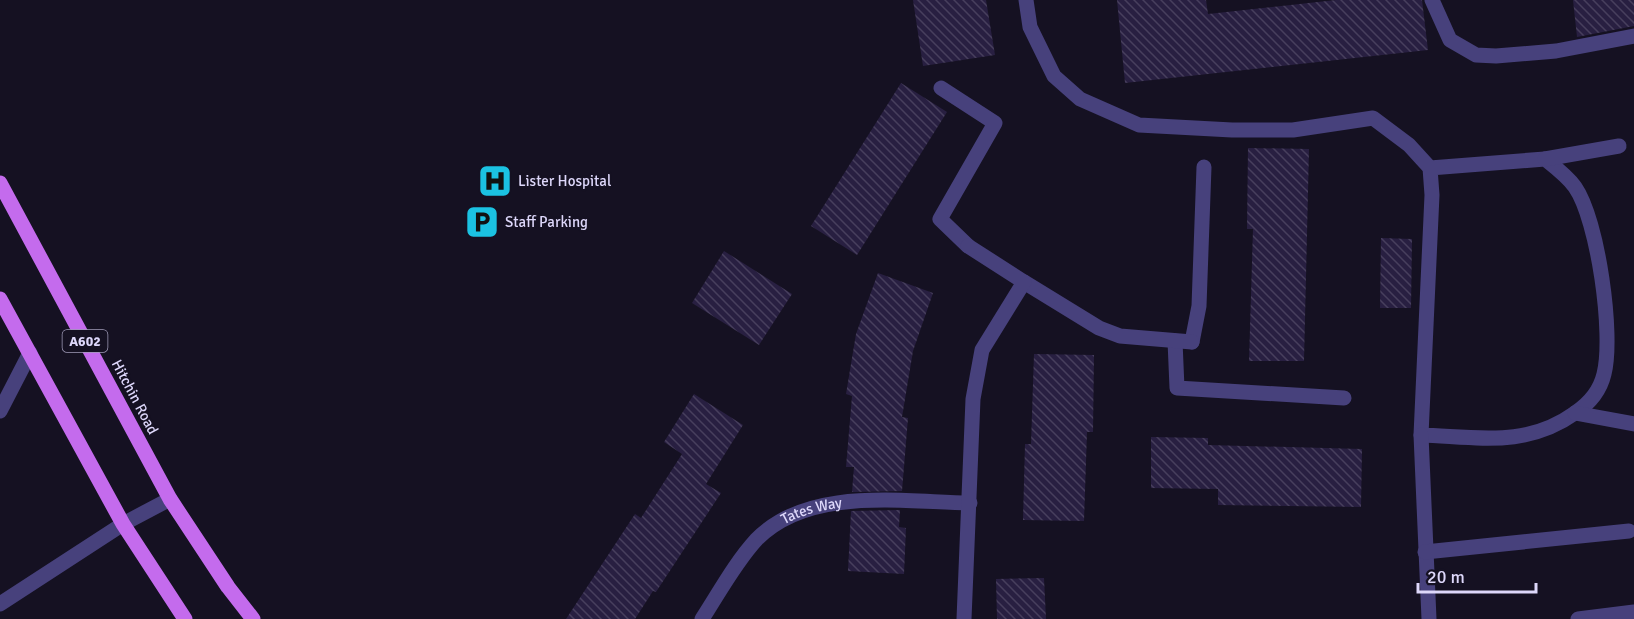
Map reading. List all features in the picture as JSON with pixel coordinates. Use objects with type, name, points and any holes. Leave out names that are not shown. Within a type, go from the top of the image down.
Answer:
[{"type":"main road","name":"Hitchin Road","points":[[0,183],[170,499],[252,619]]},
{"type":"main road","points":[[0,299],[123,524],[186,619]]},
{"type":"street","points":[[1026,0],[1030,27],[1054,76],[1080,99],[1139,125],[1293,130],[1373,118],[1409,144],[1430,168],[1432,195],[1421,435],[1429,619]]},
{"type":"street","points":[[1432,0],[1450,40],[1476,55],[1496,56],[1556,51],[1619,41],[1634,36]]},
{"type":"street","points":[[941,88],[995,123],[940,219],[968,246],[1099,328],[1120,336],[1192,342],[1199,306],[1204,167]]},
{"type":"street","points":[[1430,168],[1545,159],[1619,146]]},
{"type":"street","points":[[1421,435],[1495,440],[1537,434],[1575,413],[1596,394],[1608,356],[1601,271],[1584,206],[1575,188],[1545,159]]},
{"type":"street","points":[[964,619],[973,399],[982,350],[1024,282]]},
{"type":"street","points":[[1175,341],[1177,388],[1344,398]]},
{"type":"street","points":[[0,411],[30,353]]},
{"type":"street","points":[[1575,413],[1634,424]]},
{"type":"street","points":[[0,604],[123,524],[170,499]]},
{"type":"street","name":"Tates Way","points":[[702,619],[756,540],[776,523],[800,510],[825,503],[970,503]]},
{"type":"street","points":[[1425,552],[1629,531]]},
{"type":"street","points":[[1578,619],[1634,612]]},
{"type":"building","points":[[913,0],[986,0],[995,55],[923,66]]},
{"type":"building","points":[[1117,0],[1206,0],[1208,14],[1336,0],[1422,0],[1428,50],[1125,83]]},
{"type":"building","points":[[1573,0],[1634,0],[1634,26],[1577,37]]},
{"type":"building","points":[[901,83],[947,112],[857,255],[811,226]]},
{"type":"building","points":[[1248,148],[1309,149],[1304,361],[1249,361],[1253,229],[1247,229]]},
{"type":"building","points":[[1381,238],[1412,239],[1411,308],[1380,308]]},
{"type":"building","points":[[724,251],[792,294],[759,345],[692,303]]},
{"type":"building","points":[[878,273],[933,293],[913,351],[902,417],[908,418],[902,491],[852,492],[854,467],[846,467],[852,396],[846,394],[856,334]]},
{"type":"building","points":[[1034,354],[1094,355],[1093,432],[1087,432],[1084,521],[1023,520],[1025,444],[1031,444]]},
{"type":"building","points":[[694,394],[743,425],[706,484],[721,493],[656,592],[653,591],[635,619],[566,619],[635,514],[641,518],[682,454],[664,442]]},
{"type":"building","points":[[1151,437],[1208,438],[1208,445],[1362,449],[1361,507],[1218,505],[1218,489],[1151,488]]},
{"type":"building","points":[[900,510],[899,527],[906,528],[904,574],[848,571],[851,511]]},
{"type":"building","points":[[1044,578],[1046,619],[997,619],[996,579]]},
{"type":"place","name":"Lister Hospital","points":[[495,181]]},
{"type":"place","name":"Staff Parking","points":[[482,222]]}]
